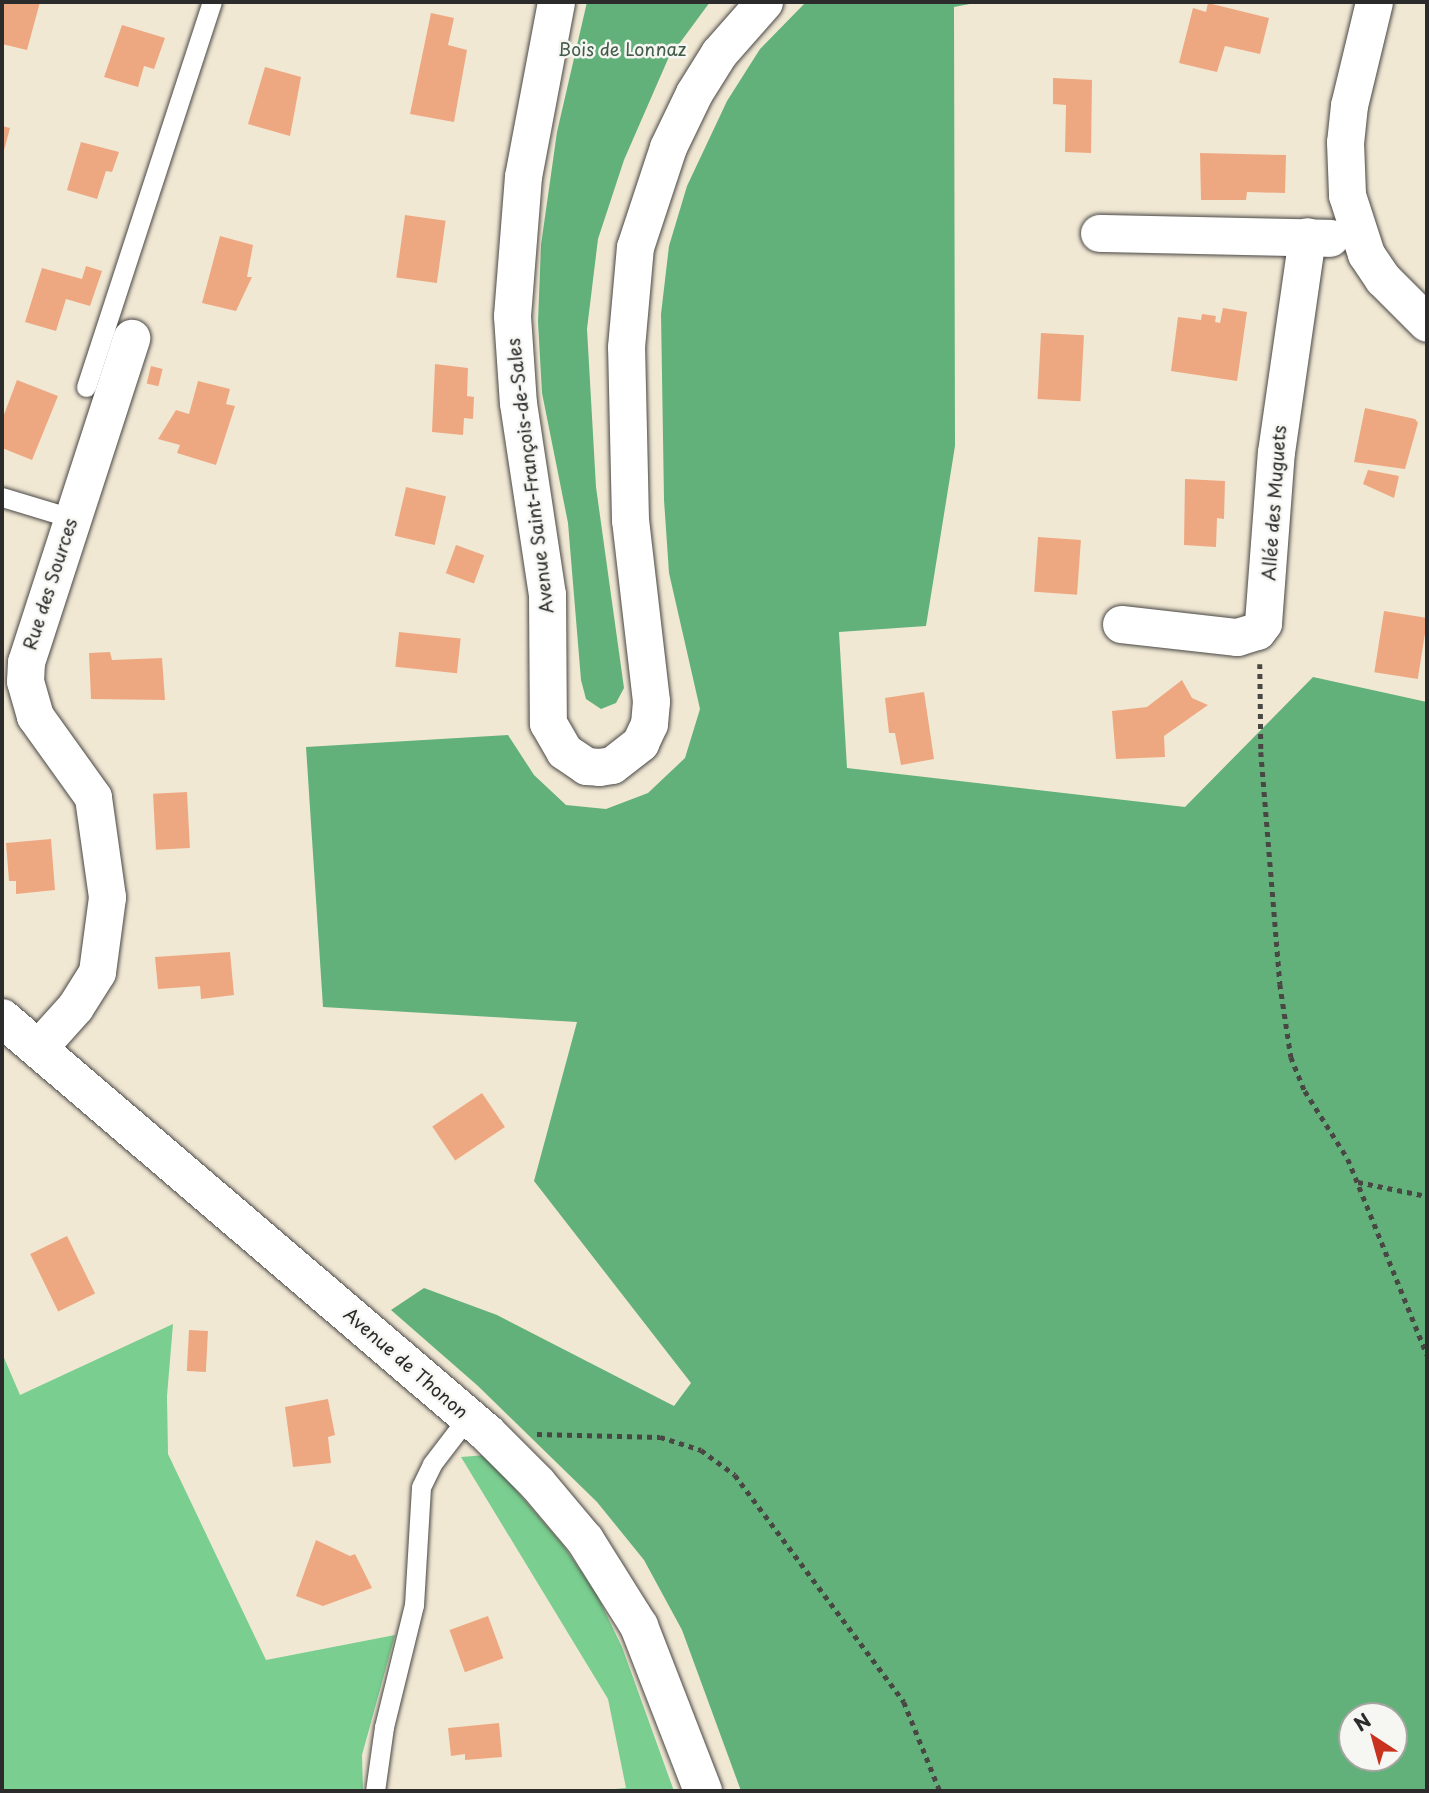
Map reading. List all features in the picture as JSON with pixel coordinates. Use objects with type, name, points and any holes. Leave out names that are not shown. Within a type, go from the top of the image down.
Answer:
[{"type":"main road","name":"Avenue de Thonon","points":[[2,1018],[40,1047],[477,1425],[559,1508],[612,1578],[662,1676],[703,1791]]},
{"type":"street","name":"Avenue Saint-François-de-Sales","points":[[556,2],[523,176],[512,316],[518,403],[547,594],[548,723],[564,751],[586,766],[599,767],[612,765],[640,743],[649,724],[651,701],[630,520],[626,347],[635,247],[668,147],[694,93],[719,53],[764,2]]},
{"type":"street","points":[[1374,2],[1345,142],[1347,195],[1359,235],[1383,279],[1427,323]]},
{"type":"street","points":[[1099,233],[1359,235]]},
{"type":"street","name":"Allée des Muguets","points":[[1263,622],[1278,438],[1307,236]]},
{"type":"street","name":"Rue des Sources","points":[[40,1047],[87,990],[97,972],[106,931],[104,859],[93,797],[35,716],[25,681],[29,644],[131,338]]},
{"type":"street","points":[[1121,624],[1237,637],[1257,631],[1263,622]]},
{"type":"lane","points":[[86,387],[212,2]]},
{"type":"lane","points":[[2,497],[71,518]]},
{"type":"lane","points":[[375,1791],[384,1727],[414,1605],[421,1487],[432,1464],[477,1425]]},
{"type":"path","points":[[1263,622],[1261,752],[1284,1021],[1296,1074],[1358,1182],[1427,1356]]},
{"type":"path","points":[[1358,1182],[1427,1196]]},
{"type":"path","points":[[477,1425],[660,1437],[681,1442],[719,1461],[749,1491],[904,1702],[940,1791]]},
{"type":"green space","name":"Bois de Lonnaz","points":[[587,2],[710,2],[668,59],[624,160],[598,239],[587,329],[596,487],[624,688],[616,703],[601,709],[586,699],[581,680],[568,523],[542,393],[538,322],[541,245],[557,132]]},
{"type":"green space","points":[[806,2],[980,2],[954,7],[955,446],[926,626],[839,632],[847,768],[1185,807],[1313,677],[1427,702],[1427,1791],[741,1791],[682,1630],[644,1560],[597,1502],[478,1386],[391,1310],[424,1288],[497,1315],[674,1406],[691,1383],[534,1181],[577,1022],[323,1007],[306,747],[508,735],[534,775],[566,805],[606,809],[648,793],[685,758],[700,709],[669,573],[664,500],[661,314],[669,246],[687,186],[727,101],[760,49]]},
{"type":"green space","points":[[173,1324],[167,1396],[168,1454],[266,1660],[395,1635],[362,1755],[363,1791],[2,1791],[2,1353],[20,1395]]},
{"type":"green space","points":[[486,1455],[563,1545],[596,1593],[622,1647],[674,1791],[592,1791],[626,1788],[608,1699],[461,1457]]},
{"type":"building","points":[[2,2],[40,2],[27,50],[2,44]]},
{"type":"building","points":[[1208,3],[1269,18],[1260,54],[1225,46],[1217,72],[1179,63],[1193,8],[1206,12]]},
{"type":"building","points":[[431,13],[454,18],[448,45],[467,50],[454,122],[410,114]]},
{"type":"building","points":[[122,25],[165,38],[154,69],[144,66],[138,87],[104,77]]},
{"type":"building","points":[[265,67],[301,77],[290,136],[248,124]]},
{"type":"building","points":[[1053,78],[1092,80],[1091,153],[1065,152],[1066,105],[1053,104]]},
{"type":"building","points":[[2,126],[10,128],[3,154],[2,154]]},
{"type":"building","points":[[81,142],[119,152],[112,172],[106,171],[97,199],[67,190]]},
{"type":"building","points":[[1200,153],[1286,155],[1285,193],[1247,192],[1246,200],[1201,200]]},
{"type":"building","points":[[405,215],[446,221],[437,283],[396,277]]},
{"type":"building","points":[[220,236],[253,245],[247,277],[252,277],[236,311],[202,303]]},
{"type":"building","points":[[86,266],[102,271],[90,306],[66,299],[56,331],[25,322],[42,268],[82,279]]},
{"type":"building","points":[[1223,308],[1247,312],[1237,381],[1171,371],[1178,317],[1201,320],[1202,314],[1216,316],[1215,322],[1220,323]]},
{"type":"building","points":[[1041,333],[1084,335],[1080,401],[1038,399]]},
{"type":"building","points":[[435,364],[468,368],[467,396],[474,397],[473,419],[464,418],[463,435],[432,432]]},
{"type":"building","points":[[151,366],[163,369],[158,386],[147,383]]},
{"type":"building","points":[[17,380],[58,396],[32,460],[2,448],[2,420]]},
{"type":"building","points":[[198,381],[230,389],[226,404],[235,406],[216,465],[177,453],[180,445],[158,439],[176,410],[189,414]]},
{"type":"building","points":[[1365,408],[1415,419],[1418,423],[1405,469],[1354,462]]},
{"type":"building","points":[[1368,470],[1399,476],[1394,498],[1363,484]]},
{"type":"building","points":[[1185,479],[1225,481],[1224,519],[1217,518],[1216,547],[1184,545]]},
{"type":"building","points":[[406,487],[446,496],[435,545],[395,536]]},
{"type":"building","points":[[1038,537],[1081,540],[1077,595],[1034,592]]},
{"type":"building","points":[[456,545],[484,555],[474,583],[446,573]]},
{"type":"building","points":[[1384,611],[1427,618],[1418,679],[1374,672]]},
{"type":"building","points":[[399,632],[461,638],[457,673],[395,667]]},
{"type":"building","points":[[110,652],[112,660],[162,658],[165,700],[91,699],[89,653]]},
{"type":"building","points":[[1182,680],[1192,698],[1208,705],[1164,736],[1165,757],[1116,759],[1112,711],[1147,707]]},
{"type":"building","points":[[924,692],[934,759],[901,765],[895,733],[889,733],[885,698]]},
{"type":"building","points":[[187,792],[190,848],[156,850],[153,794]]},
{"type":"building","points":[[51,839],[55,890],[16,894],[16,881],[9,881],[6,843]]},
{"type":"building","points":[[230,952],[234,995],[201,999],[200,986],[158,989],[155,957]]},
{"type":"building","points":[[482,1093],[505,1127],[455,1161],[432,1127]]},
{"type":"building","points":[[67,1236],[95,1294],[58,1311],[30,1254]]},
{"type":"building","points":[[189,1330],[208,1331],[206,1372],[187,1371]]},
{"type":"building","points":[[328,1399],[335,1435],[328,1437],[331,1463],[293,1467],[285,1407]]},
{"type":"building","points":[[316,1540],[350,1556],[355,1554],[372,1588],[323,1606],[296,1596]]},
{"type":"building","points":[[488,1616],[503,1658],[465,1672],[449,1630]]},
{"type":"building","points":[[499,1723],[502,1757],[465,1760],[465,1754],[451,1756],[448,1728]]}]
